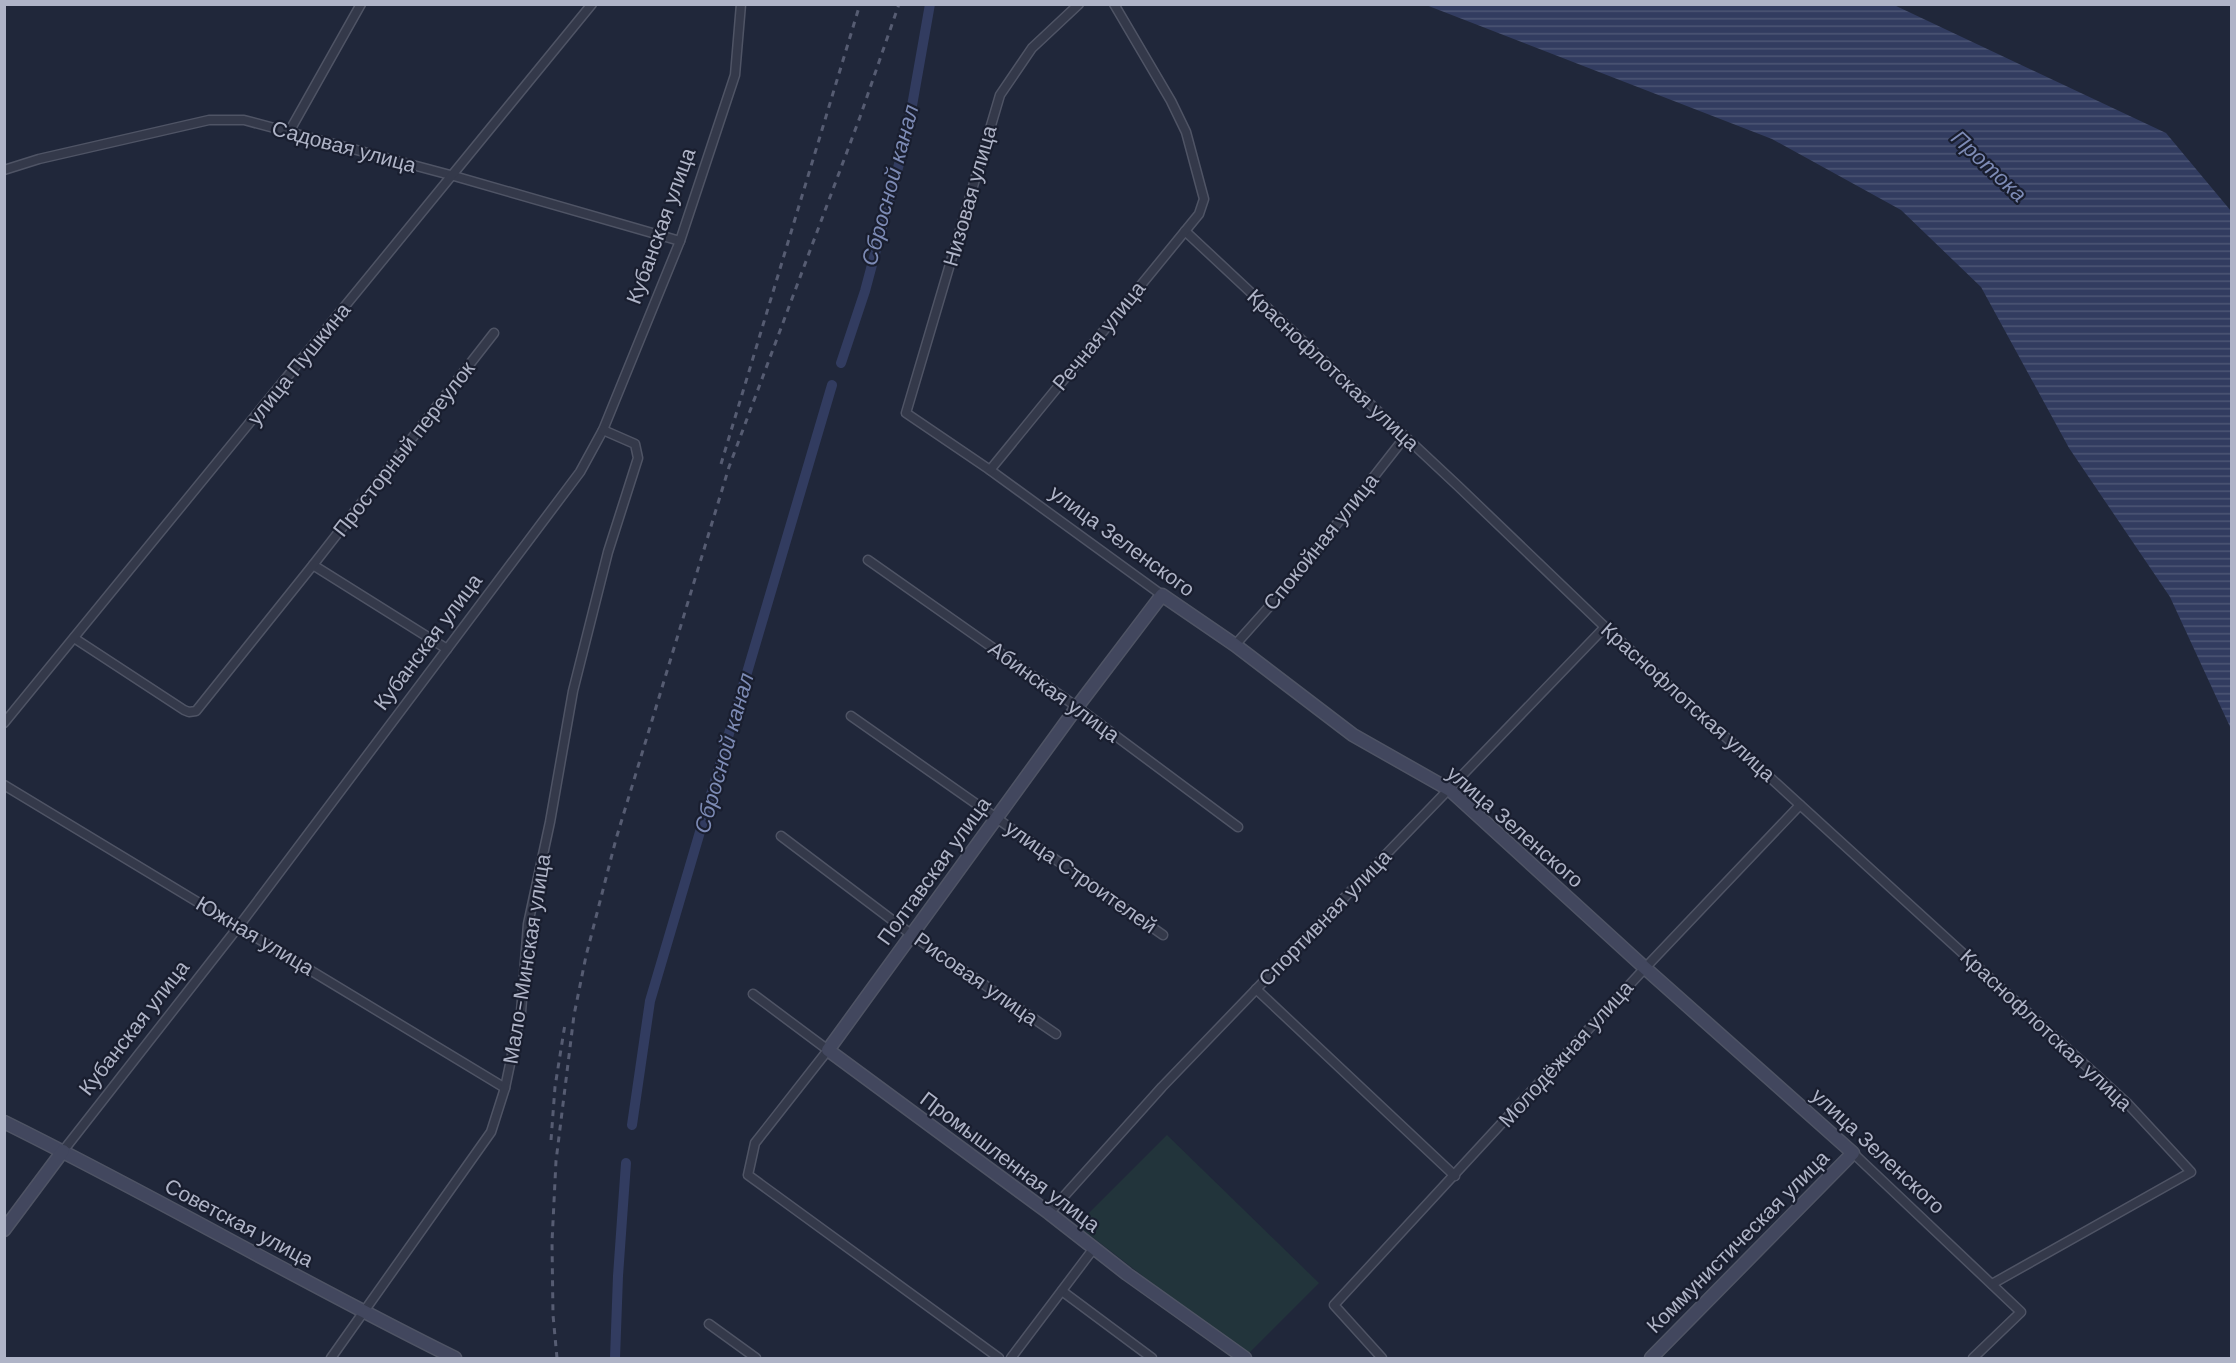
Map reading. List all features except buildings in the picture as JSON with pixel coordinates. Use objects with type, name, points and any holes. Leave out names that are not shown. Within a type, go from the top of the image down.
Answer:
[{"type":"street","points":[[289,132],[361,4]]},
{"type":"street","name":"улица Пушкина","points":[[4,723],[454,176],[592,4]]},
{"type":"street","name":"Кубанская улица","points":[[4,1230],[239,926],[580,472],[603,430],[680,241],[735,75],[741,4]]},
{"type":"street","name":"Низовая улица","points":[[906,413],[1000,95],[1032,48],[1079,4]]},
{"type":"street","name":"Речная улица","points":[[990,470],[1199,214],[1204,199],[1186,132],[1114,4]]},
{"type":"street","name":"Садовая улица","points":[[4,170],[39,159],[209,120],[244,120],[454,176],[680,241]]},
{"type":"street","name":"Краснофлотская улица","points":[[1185,231],[1605,627],[2127,1103],[2191,1172],[1992,1284]]},
{"type":"street","name":"Просторный переулок","points":[[74,638],[184,710],[196,711],[494,333]]},
{"type":"street","name":"улица Зеленского","points":[[906,413],[990,470],[1235,645],[1353,735],[1450,790],[1853,1154],[2020,1312],[1973,1359]]},
{"type":"street","name":"Мало-Минская улица","points":[[331,1359],[491,1132],[505,1088],[521,1012],[528,924],[550,822],[573,691],[608,552],[638,458],[636,444],[603,430]]},
{"type":"street","name":"Спокойная улица","points":[[1235,645],[1292,581],[1405,437]]},
{"type":"street","name":"Абинская улица","points":[[868,560],[1077,707],[1238,827]]},
{"type":"street","points":[[313,565],[447,649]]},
{"type":"street","name":"Полтавская улица","points":[[999,1359],[748,1175],[755,1143],[828,1050],[1077,707],[1162,595]]},
{"type":"street","name":"Спортивная улица","points":[[1049,1213],[1162,1087],[1605,627]]},
{"type":"street","name":"улица Строителей","points":[[851,716],[1163,935]]},
{"type":"street","name":"Южная улица","points":[[4,785],[505,1088]]},
{"type":"street","name":"Молодёжная улица","points":[[1382,1359],[1334,1305],[1645,968],[1800,805]]},
{"type":"street","name":"Рисовая улица","points":[[781,836],[912,934],[1056,1034]]},
{"type":"street","points":[[1256,988],[1455,1176]]},
{"type":"street","name":"Промышленная улица","points":[[753,994],[1245,1359]]},
{"type":"street","name":"Советская улица","points":[[4,1122],[455,1359]]},
{"type":"street","name":"Коммунистическая улица","points":[[1651,1359],[1853,1154]]},
{"type":"street","points":[[1011,1359],[1094,1248]]},
{"type":"street","points":[[1062,1291],[1152,1359]]},
{"type":"street","points":[[709,1324],[756,1359]]},
{"type":"shaded area","points":[[1167,1135],[1319,1283],[1246,1356],[1077,1225]]},
{"type":"water","name":"Протока","points":[[1426,5],[1894,5],[2166,133],[2231,211],[2231,729],[2170,597],[2069,448],[1981,287],[1901,210],[1772,139]]},
{"type":"waterway","name":"Сбросной канал","points":[[841,363],[865,291],[907,134],[930,4]]},
{"type":"waterway","name":"Сбросной канал","points":[[632,1125],[650,1001],[832,385]]},
{"type":"waterway","name":"Сбросной канал","points":[[615,1358],[626,1163]]},
{"type":"railway","points":[[721,464],[860,4]]},
{"type":"railway","points":[[557,1358],[553,1315],[552,1242],[556,1161],[574,1015],[586,956],[616,839],[729,467],[860,117],[899,4]]},
{"type":"railway","points":[[551,1140],[555,1087],[565,1024]]}]
